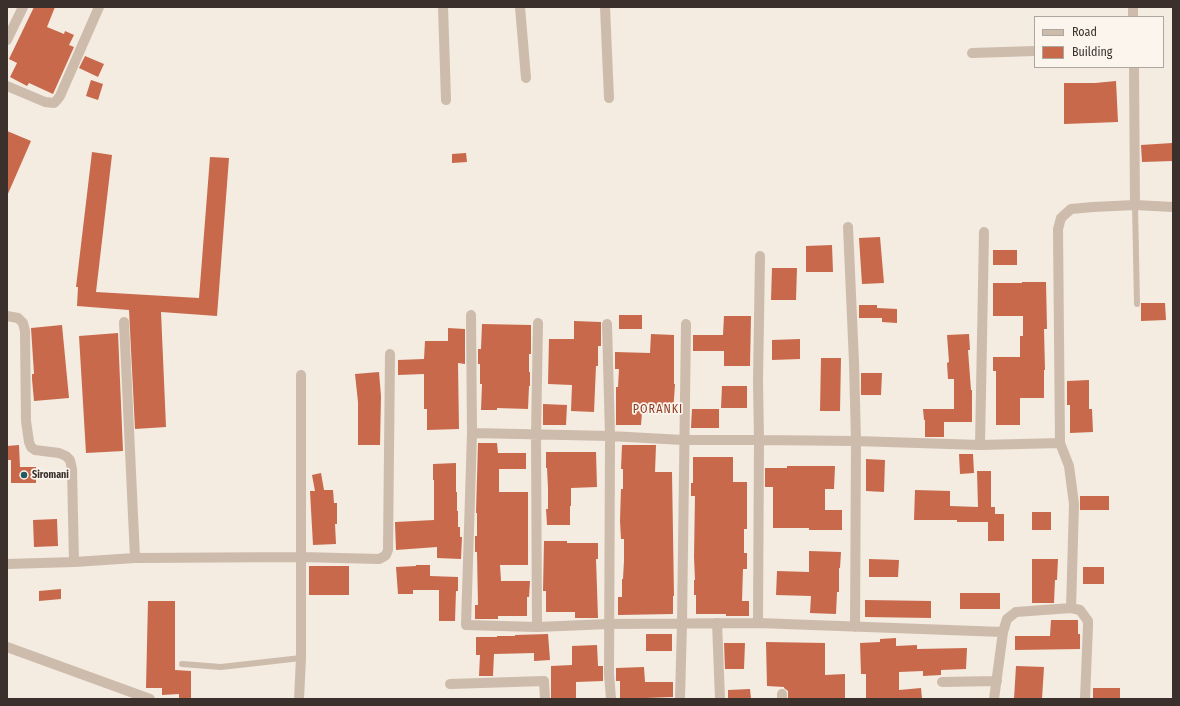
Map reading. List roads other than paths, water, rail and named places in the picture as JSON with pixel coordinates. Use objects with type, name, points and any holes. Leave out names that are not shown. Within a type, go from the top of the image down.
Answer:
[{"type":"street","points":[[7,40],[23,7]]},
{"type":"street","points":[[7,86],[45,102],[54,103],[60,96],[99,7]]},
{"type":"street","points":[[443,7],[446,100]]},
{"type":"street","points":[[520,7],[526,78]]},
{"type":"street","points":[[605,7],[609,98]]},
{"type":"street","points":[[972,53],[1034,51]]},
{"type":"street","points":[[1134,68],[1135,205]]},
{"type":"street","points":[[1071,608],[1074,504],[1069,466],[1060,443],[1058,229],[1062,218],[1071,209],[1135,205],[1173,207]]},
{"type":"street","points":[[848,227],[856,441],[855,627]]},
{"type":"street","points":[[980,445],[984,232]]},
{"type":"street","points":[[758,623],[758,380],[760,256]]},
{"type":"street","points":[[472,315],[472,433],[466,625],[537,627],[609,624],[758,623],[1003,632]]},
{"type":"street","points":[[7,316],[18,318],[23,324],[25,331],[26,421],[28,442],[35,450],[59,453],[66,456],[70,460],[72,469],[74,562]]},
{"type":"street","points":[[124,322],[135,558]]},
{"type":"street","points":[[537,627],[536,435],[538,323]]},
{"type":"street","points":[[607,324],[610,436],[609,674],[611,699]]},
{"type":"street","points":[[680,699],[686,324]]},
{"type":"street","points":[[7,564],[135,558],[301,557],[379,559],[383,557],[386,555],[388,550],[390,354]]},
{"type":"street","points":[[299,699],[301,658],[300,375]]},
{"type":"street","points":[[472,433],[610,436],[683,440],[856,441],[980,445],[1060,443]]},
{"type":"street","points":[[994,699],[1003,632],[1007,619],[1016,612],[1071,608],[1080,610],[1088,621],[1085,699]]},
{"type":"street","points":[[717,623],[720,699]]},
{"type":"street","points":[[7,647],[150,699]]},
{"type":"street","points":[[450,684],[544,681],[545,699]]},
{"type":"street","points":[[942,682],[997,681]]},
{"type":"lane","points":[[1135,205],[1137,304]]},
{"type":"lane","points":[[182,664],[221,666],[301,658]]},
{"type":"place","name":"Siromani","points":[[24,475]]},
{"type":"district","name":"PORANKI","points":[[658,410]]}]
